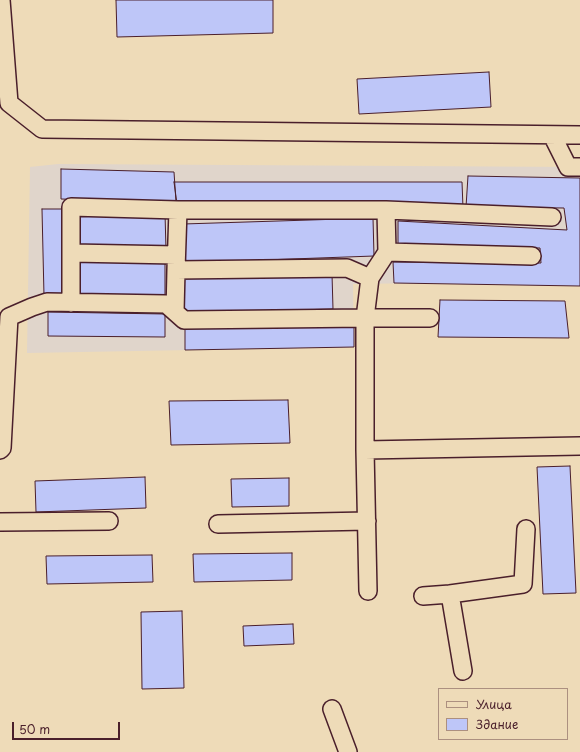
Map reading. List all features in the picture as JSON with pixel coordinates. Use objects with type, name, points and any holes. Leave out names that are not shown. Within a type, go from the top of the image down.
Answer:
[{"type":"street","points":[[1,0],[8,103],[42,129],[580,135]]},
{"type":"street","points":[[552,135],[568,167],[580,167]]},
{"type":"street","points":[[71,302],[72,207],[178,210],[386,210],[552,217]]},
{"type":"street","points":[[175,312],[178,210]]},
{"type":"street","points":[[368,591],[364,318],[370,278],[387,252],[386,210]]},
{"type":"street","points":[[387,252],[532,256]]},
{"type":"street","points":[[72,253],[176,262],[347,268],[370,278]]},
{"type":"street","points":[[0,450],[2,448],[9,317],[47,302],[166,304],[184,320],[430,318]]},
{"type":"street","points":[[365,450],[580,446]]},
{"type":"street","points":[[0,522],[109,520]]},
{"type":"street","points":[[218,524],[367,521]]},
{"type":"street","points":[[423,596],[450,594],[523,584],[526,528]]},
{"type":"street","points":[[450,594],[463,671]]},
{"type":"street","points":[[332,709],[348,752]]},
{"type":"shaded area","points":[[58,164],[580,167],[580,283],[501,282],[353,284],[354,347],[27,353],[30,167]]},
{"type":"building","points":[[116,0],[273,0],[273,33],[117,37]]},
{"type":"building","points":[[489,72],[491,107],[359,114],[357,79]]},
{"type":"building","points":[[61,169],[174,172],[176,202],[61,199]]},
{"type":"building","points":[[468,176],[580,178],[580,286],[394,283],[393,262],[541,263],[540,248],[398,246],[398,221],[567,230],[564,208],[466,207]]},
{"type":"building","points":[[174,182],[462,182],[463,208],[177,204]]},
{"type":"building","points":[[42,209],[63,209],[62,296],[44,296]]},
{"type":"building","points":[[77,213],[165,213],[166,250],[76,249]]},
{"type":"building","points":[[373,218],[374,256],[181,263],[183,224]]},
{"type":"building","points":[[78,262],[165,263],[165,298],[78,297]]},
{"type":"building","points":[[332,274],[333,309],[182,313],[181,277]]},
{"type":"building","points":[[440,300],[565,301],[569,338],[438,337]]},
{"type":"building","points":[[48,312],[165,314],[165,337],[48,336]]},
{"type":"building","points":[[354,323],[354,347],[185,350],[185,326]]},
{"type":"building","points":[[288,400],[290,443],[171,445],[169,401]]},
{"type":"building","points":[[570,466],[576,593],[543,594],[537,467]]},
{"type":"building","points":[[145,477],[146,508],[36,512],[35,481]]},
{"type":"building","points":[[289,478],[289,506],[232,507],[231,479]]},
{"type":"building","points":[[292,553],[292,580],[194,582],[193,554]]},
{"type":"building","points":[[152,555],[153,582],[47,584],[46,556]]},
{"type":"building","points":[[182,611],[184,688],[142,689],[141,612]]},
{"type":"building","points":[[293,624],[294,644],[244,646],[243,626]]}]
